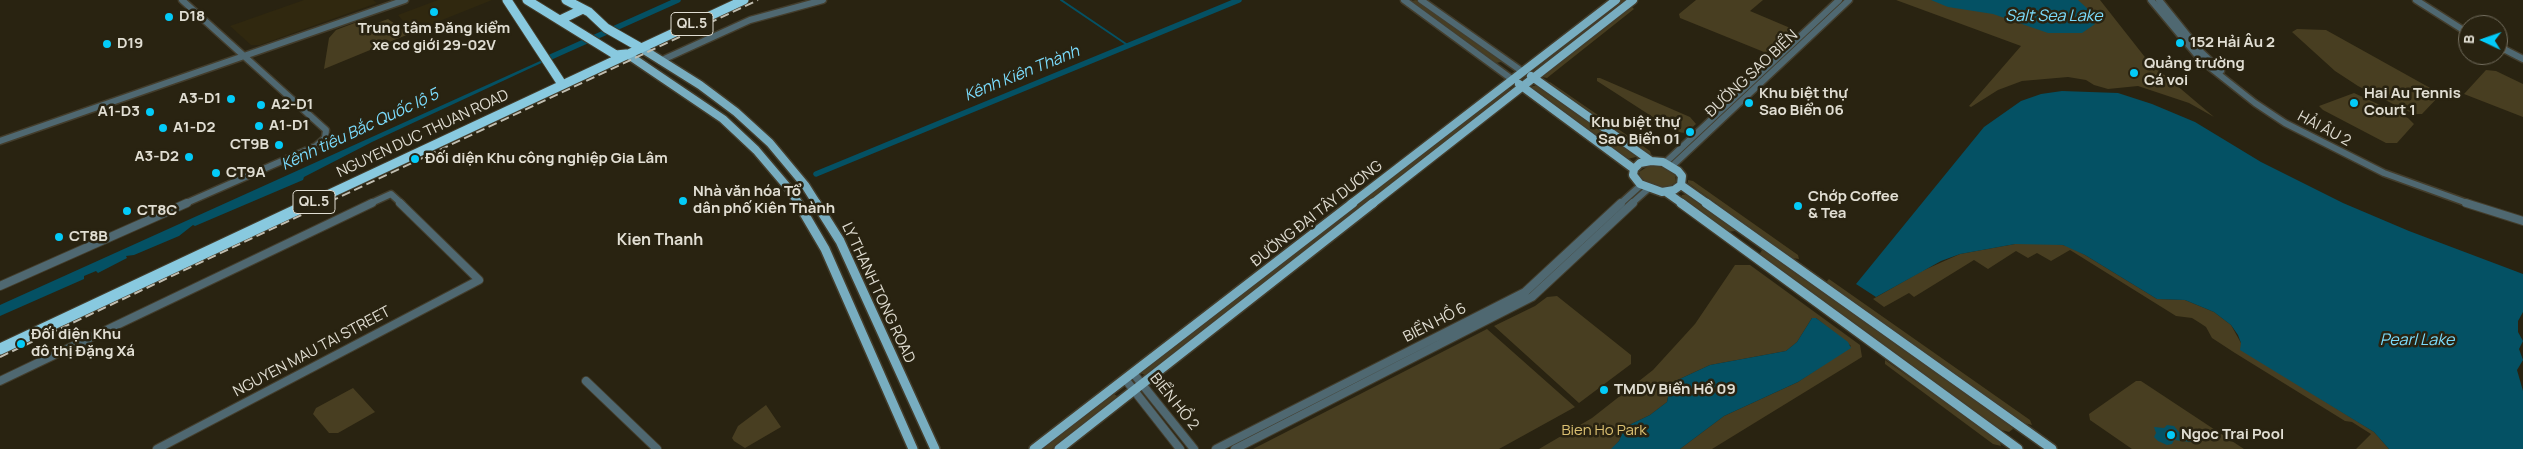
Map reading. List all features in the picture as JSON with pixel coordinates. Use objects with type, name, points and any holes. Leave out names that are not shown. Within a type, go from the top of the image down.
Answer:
[{"type":"highway","points":[[507,0],[544,60],[560,81]]},
{"type":"highway","points":[[527,0],[616,54],[627,54]]},
{"type":"highway","points":[[566,0],[584,9],[606,28],[638,46]]},
{"type":"highway","name":"QL.5","points":[[638,46],[732,0]]},
{"type":"highway","name":"QL.5","points":[[638,46],[744,0]]},
{"type":"highway","points":[[560,20],[584,9]]},
{"type":"highway","name":"NGUYEN DUC THUAN ROAD","points":[[0,343],[616,54],[638,46]]},
{"type":"highway","name":"NGUYEN DUC THUAN ROAD","points":[[0,349],[627,54],[638,46]]},
{"type":"main road","name":"ĐƯỜNG ĐẠI TÂY DƯƠNG","points":[[1034,449],[1616,0]]},
{"type":"main road","name":"ĐƯỜNG ĐẠI TÂY DƯƠNG","points":[[1059,449],[1633,0]]},
{"type":"main road","name":"LY THANH TONG ROAD","points":[[638,46],[707,90],[759,132],[787,162],[816,200],[843,248],[935,449]]},
{"type":"main road","name":"LY THANH TONG ROAD","points":[[627,54],[693,96],[745,139],[773,169],[811,223],[828,254],[914,449]]},
{"type":"main road","points":[[1523,72],[1651,161],[1669,165],[1681,173],[1681,184],[1677,189],[1666,192]]},
{"type":"main road","points":[[1513,80],[1634,169]]},
{"type":"main road","points":[[693,96],[707,90]]},
{"type":"main road","points":[[1651,161],[1640,163],[1634,169],[1634,178],[1645,187],[1666,192],[2018,449]]},
{"type":"main road","points":[[1681,184],[2052,449]]},
{"type":"main road","points":[[828,254],[843,248]]},
{"type":"street","points":[[0,286],[316,146],[325,138],[326,130],[182,0]]},
{"type":"street","points":[[0,141],[405,0]]},
{"type":"street","points":[[660,60],[750,20],[824,0]]},
{"type":"street","points":[[1404,0],[1513,80]]},
{"type":"street","points":[[1421,0],[1523,72]]},
{"type":"street","name":"ĐƯỜNG SAO BIỂN","points":[[1669,165],[1839,0]]},
{"type":"street","name":"ĐƯỜNG SAO BIỂN","points":[[1669,165],[1849,0]]},
{"type":"street","name":"HẢI ÂU 2","points":[[2151,0],[2202,61],[2255,103],[2285,123],[2384,173],[2450,198],[2523,221]]},
{"type":"street","name":"HẢI ÂU 2","points":[[2159,0],[2201,52],[2217,68],[2260,101],[2302,128],[2386,170],[2523,217]]},
{"type":"street","points":[[2416,0],[2458,27]]},
{"type":"street","points":[[2424,0],[2458,22]]},
{"type":"street","points":[[2508,51],[2523,59]]},
{"type":"street","points":[[2508,55],[2523,63]]},
{"type":"street","name":"BIỂN HỒ 6","points":[[1216,449],[1527,291],[1645,187]]},
{"type":"street","name":"BIỂN HỒ 6","points":[[1235,449],[1532,298],[1645,187]]},
{"type":"street","name":"NGUYEN MAU TAI STREET","points":[[0,381],[391,194],[479,280],[157,449]]},
{"type":"street","name":"BIỂN HỒ 2","points":[[1133,373],[1194,449]]},
{"type":"street","name":"BIỂN HỒ 2","points":[[1125,379],[1180,449]]},
{"type":"street","points":[[586,381],[658,449]]},
{"type":"shaded area","points":[[304,0],[373,0],[377,3],[260,45],[251,45],[230,26]]},
{"type":"shaded area","points":[[438,0],[492,0],[412,32],[398,15]]},
{"type":"green space","points":[[1416,0],[1501,62],[1496,63],[1411,1]]},
{"type":"green space","points":[[1621,0],[1628,0],[1536,71],[1533,71]]},
{"type":"green space","points":[[1696,0],[1763,0],[1750,11],[1795,30],[1772,51],[1764,52],[1680,18],[1679,14]]},
{"type":"green space","points":[[1896,0],[2100,0],[2148,61],[2214,117],[2189,103],[2138,86],[2108,89],[2094,85],[2086,80],[2068,77],[2022,81],[1998,90],[1971,107],[1969,106],[2021,46]]},
{"type":"green space","points":[[1631,6],[1634,9],[1547,78],[1542,77]]},
{"type":"green space","points":[[388,19],[409,34],[324,69],[329,38],[336,30],[357,22],[364,28]]},
{"type":"green space","points":[[2297,29],[2326,30],[2441,94],[2422,114],[2414,114],[2358,86],[2335,71],[2292,32]]},
{"type":"green space","points":[[2486,70],[2496,71],[2523,84],[2523,117],[2464,94]]},
{"type":"green space","points":[[1597,78],[1690,117],[1696,124],[1686,133],[1676,132],[1597,81]]},
{"type":"green space","points":[[1550,82],[1650,151],[1651,154],[1648,154],[1548,84]]},
{"type":"green space","points":[[1541,86],[1635,154],[1636,157],[1627,159],[1530,88]]},
{"type":"green space","points":[[1509,88],[1512,90],[1147,375],[1142,374],[1143,370]]},
{"type":"green space","points":[[2354,93],[2408,118],[2414,124],[2397,143],[2386,143],[2323,110],[2319,106]]},
{"type":"green space","points":[[1650,165],[1667,168],[1675,174],[1676,182],[1669,187],[1657,188],[1641,180],[1639,172]]},
{"type":"green space","points":[[1688,180],[1693,181],[1798,255],[1799,259],[1792,258],[1688,183]]},
{"type":"green space","points":[[1688,194],[1736,229],[1735,231],[1726,232],[1681,197]]},
{"type":"green space","points":[[2051,243],[2068,246],[2157,299],[2185,300],[2214,312],[2231,325],[2241,343],[2318,397],[2374,432],[2389,449],[2356,449],[2371,434],[2352,422],[2345,421],[2235,353],[2212,338],[2206,327],[2192,318],[2176,316],[2070,250],[2051,261],[2037,253],[2028,258],[2016,251],[1988,269],[1974,260],[1914,297],[1909,293],[1884,307],[1873,299],[1922,271],[1960,254],[2015,244]]},
{"type":"green space","points":[[1762,250],[1765,250],[2011,425],[2013,429],[2009,432],[1998,429],[1759,255]]},
{"type":"green space","name":"Bien Ho Park","points":[[1735,265],[1750,265],[1860,345],[1862,357],[1712,449],[1680,449],[1724,416],[1798,382],[1851,346],[1816,318],[1812,318],[1797,342],[1786,351],[1710,365],[1671,383],[1667,402],[1650,415],[1625,427],[1619,441],[1612,449],[1539,449],[1592,418],[1653,370],[1695,324]]},
{"type":"green space","points":[[1829,279],[2030,420],[2032,425],[2024,423],[1828,284],[1827,281]]},
{"type":"green space","points":[[1557,296],[1631,355],[1631,364],[1579,403],[1494,326],[1535,306],[1547,297]]},
{"type":"green space","points":[[1487,329],[1575,407],[1499,449],[1253,449]]},
{"type":"green space","points":[[1885,360],[1999,440],[2001,446],[1993,444],[1885,364]]},
{"type":"green space","points":[[2136,381],[2141,381],[2244,449],[2132,449],[2090,420],[2089,414]]},
{"type":"green space","points":[[353,388],[375,412],[338,433],[329,433],[313,414],[316,408]]},
{"type":"green space","points":[[1114,394],[1117,396],[1115,400],[1052,449],[1041,449]]},
{"type":"green space","points":[[766,405],[781,427],[745,448],[734,441],[732,438],[738,426]]},
{"type":"water","name":"Salt Sea Lake","points":[[1931,0],[2078,0],[2090,11],[2095,24],[2082,33],[2048,33],[1993,14],[1948,7]]},
{"type":"water","points":[[549,57],[550,59],[372,142],[304,177],[303,180],[195,226],[193,225],[179,236],[134,255],[126,256],[127,258],[98,273],[96,271],[84,276],[84,279],[0,316],[0,305]]},
{"type":"water","name":"Pearl Lake","points":[[2062,91],[2118,93],[2152,104],[2195,122],[2261,162],[2343,203],[2409,231],[2523,274],[2523,312],[2518,321],[2518,332],[2523,341],[2519,349],[2523,360],[2517,370],[2523,391],[2523,449],[2389,449],[2374,432],[2240,350],[2241,343],[2238,335],[2231,325],[2214,312],[2185,300],[2157,299],[2085,255],[2063,245],[2015,244],[1960,254],[1941,261],[1876,297],[1856,284],[1984,127],[2021,101],[2041,94]]},
{"type":"water","points":[[1812,318],[1816,318],[1848,342],[1851,348],[1798,382],[1724,416],[1680,449],[1611,449],[1619,441],[1625,427],[1650,415],[1667,402],[1671,383],[1710,365],[1786,351],[1797,342]]},
{"type":"water","name":"Ngoc Trai Pool","points":[[2167,425],[2174,426],[2179,432],[2189,436],[2191,442],[2174,440],[2172,444],[2167,445],[2158,441],[2154,437],[2156,433],[2154,427],[2164,428]]},
{"type":"waterway","name":"Kênh tiêu Bắc Quốc lộ 5","points":[[544,60],[678,0]]},
{"type":"waterway","points":[[1061,0],[1129,46]]},
{"type":"waterway","name":"Kênh Kiên Thành","points":[[816,174],[1239,0]]},
{"type":"railway","points":[[0,357],[758,0]]},
{"type":"place","name":"Trung tâm Đăng kiểm xe cơ giới 29-02V","points":[[434,12]]},
{"type":"place","name":"D18","points":[[169,17]]},
{"type":"place","name":"152 Hải Âu 2","points":[[2180,43]]},
{"type":"place","name":"D19","points":[[107,44]]},
{"type":"place","name":"Quảng trường Cá voi","points":[[2134,73]]},
{"type":"place","name":"A3-D1","points":[[231,99]]},
{"type":"place","name":"Khu biệt thự Sao Biển 06","points":[[1749,103]]},
{"type":"place","name":"Hai Au Tennis Court 1","points":[[2354,103]]},
{"type":"place","name":"A2-D1","points":[[261,105]]},
{"type":"place","name":"A1-D3","points":[[150,112]]},
{"type":"place","name":"A1-D1","points":[[259,126]]},
{"type":"place","name":"A1-D2","points":[[163,128]]},
{"type":"place","name":"Khu biệt thự Sao Biển 01","points":[[1690,132]]},
{"type":"place","name":"CT9B","points":[[279,145]]},
{"type":"place","name":"A3-D2","points":[[189,157]]},
{"type":"place","name":"Đối diện Khu công nghiệp Gia Lâm","points":[[415,159]]},
{"type":"place","name":"CT9A","points":[[216,173]]},
{"type":"place","name":"Nhà văn hóa Tổ dân phố Kiên Thành","points":[[683,201]]},
{"type":"place","name":"Chớp Coffee & Tea","points":[[1798,206]]},
{"type":"place","name":"CT8C","points":[[127,211]]},
{"type":"place","name":"CT8B","points":[[59,237]]},
{"type":"place","name":"Đối diện Khu đô thị Đặng Xá","points":[[21,344]]},
{"type":"place","name":"TMDV Biển Hồ 09","points":[[1604,390]]},
{"type":"place","name":"Ngoc Trai Pool","points":[[2171,435]]},
{"type":"district","name":"Kien Thanh","points":[[660,241]]}]
